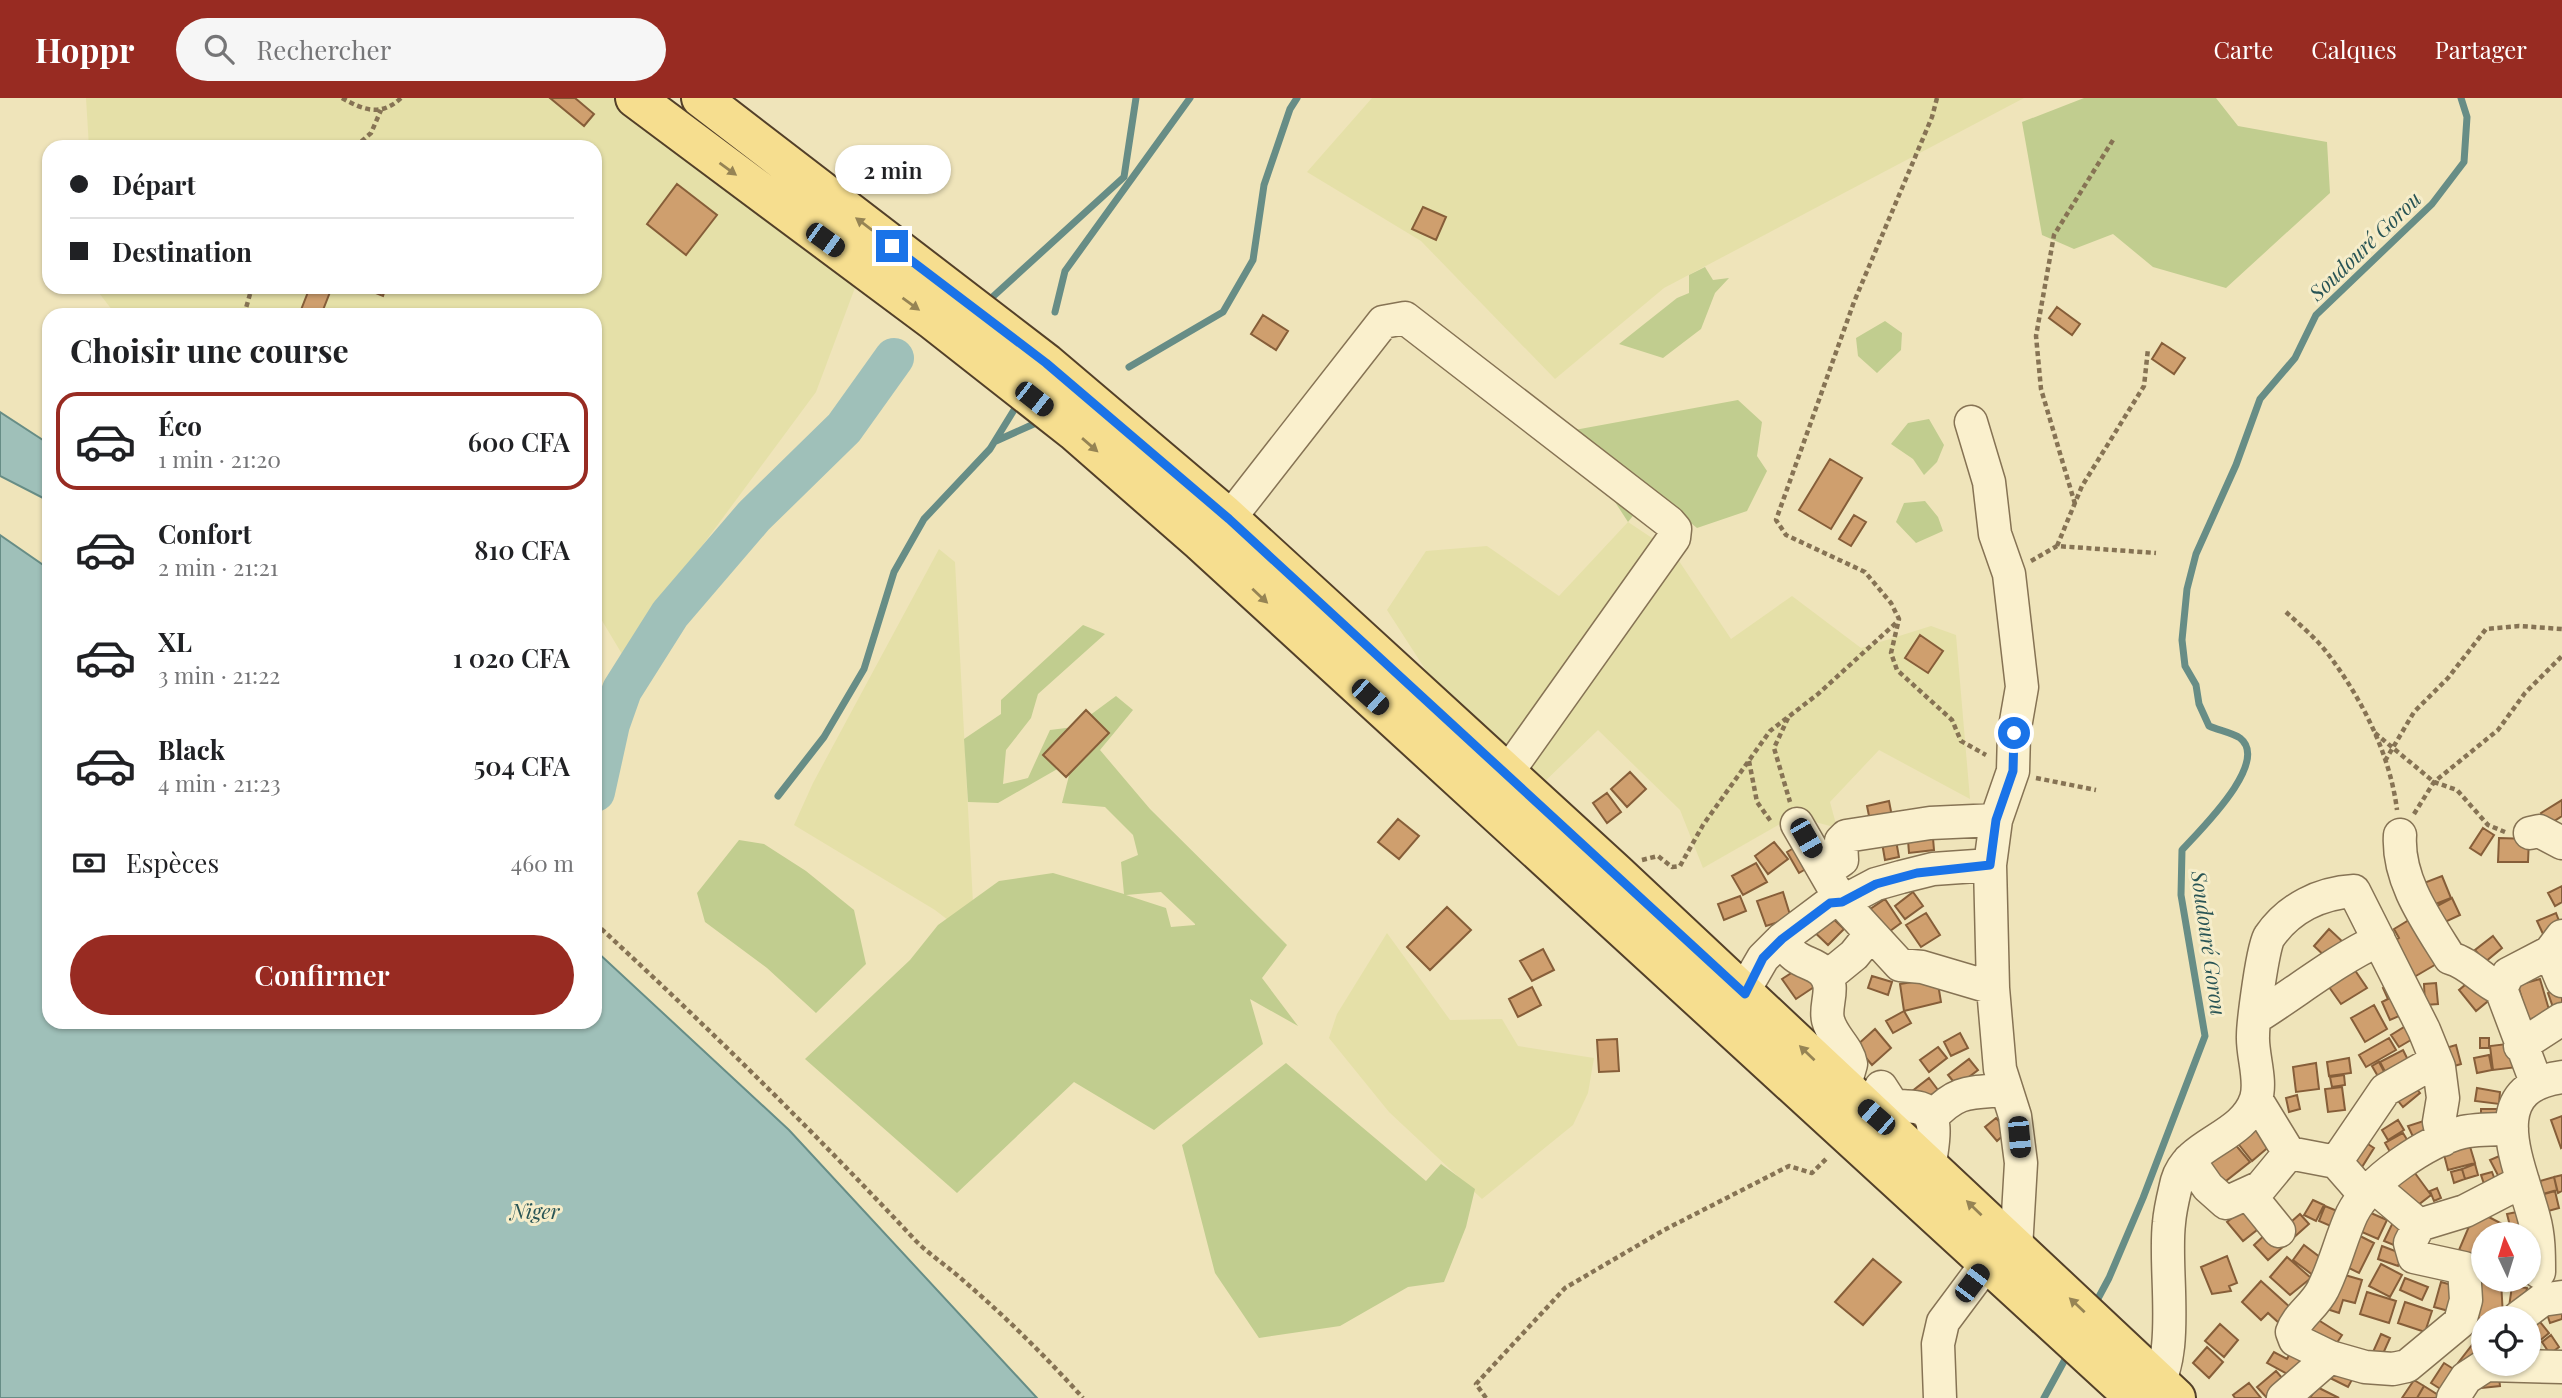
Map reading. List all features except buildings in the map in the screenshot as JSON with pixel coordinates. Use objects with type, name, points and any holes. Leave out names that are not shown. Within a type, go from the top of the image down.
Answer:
[{"type":"main road","points":[[635,98],[934,321],[1074,431],[1218,525]]},
{"type":"main road","points":[[694,144],[709,105],[1046,363],[1363,666],[1735,1008],[1840,1085],[1930,1165],[2008,1262]]},
{"type":"main road","points":[[1363,666],[1507,773],[1616,873],[1844,1133],[2008,1262],[2155,1395]]},
{"type":"street","points":[[1218,525],[1383,322],[1393,318],[1405,318],[1669,522],[1675,529],[1674,538],[1507,773]]},
{"type":"street","points":[[1940,1398],[1938,1344],[1943,1322],[2008,1262],[2021,1163],[2015,1116],[2000,1069],[1993,988],[1990,865],[1996,820],[2013,771],[2014,733],[2022,687],[2009,574],[1995,534],[1989,482],[1971,422]]},
{"type":"street","points":[[1825,872],[1842,860],[1841,841],[1846,836],[1930,823],[1996,820]]},
{"type":"street","points":[[1801,831],[1842,902],[1900,965],[1922,967],[1993,988]]},
{"type":"street","points":[[2530,832],[2539,831],[2562,844]]},
{"type":"street","points":[[2400,835],[2399,852],[2403,874],[2450,958],[2462,961],[2491,985],[2501,989]]},
{"type":"street","points":[[1735,1008],[1763,958],[1782,939],[1830,903],[1842,902],[1876,884],[1933,869],[1990,865]]},
{"type":"street","points":[[2419,1225],[2369,1190],[2336,1162],[2289,1153],[2256,1099],[2255,1018],[2267,938],[2300,906],[2330,892],[2354,891],[2437,1061],[2443,1098],[2439,1122],[2444,1140]]},
{"type":"street","points":[[1827,977],[1854,956],[1870,935]]},
{"type":"street","points":[[1782,939],[1796,958],[1822,970],[1827,977],[1830,994],[1828,1021],[1851,1064],[1847,1079],[1840,1085]]},
{"type":"street","points":[[2255,1018],[2298,992],[2341,958],[2379,940]]},
{"type":"street","points":[[2541,1270],[2548,1217],[2523,1181],[2514,1156],[2512,1129],[2515,1106],[2523,1092],[2549,1080],[2520,1046],[2501,989],[2508,974],[2556,944],[2562,981]]},
{"type":"street","points":[[2520,1046],[2562,1019]]},
{"type":"street","points":[[2336,1162],[2385,1090],[2437,1061]]},
{"type":"street","points":[[1881,1087],[1892,1104],[1918,1108],[1932,1117],[1934,1125],[1930,1165]]},
{"type":"street","points":[[1932,1117],[1949,1099],[1964,1094],[2006,1090]]},
{"type":"street","points":[[2155,1395],[2169,1327],[2169,1224],[2178,1179],[2189,1160],[2239,1125],[2256,1099]]},
{"type":"street","points":[[2471,1327],[2407,1366],[2393,1369],[2365,1367],[2330,1357],[2295,1340],[2292,1332],[2294,1325],[2317,1302],[2353,1213],[2369,1190],[2410,1158],[2444,1140],[2463,1132],[2512,1129]]},
{"type":"street","points":[[2189,1160],[2221,1202],[2230,1203],[2261,1187],[2289,1153]]},
{"type":"street","points":[[2471,1268],[2414,1257],[2410,1243],[2419,1225],[2465,1211],[2523,1181]]},
{"type":"street","points":[[2249,1194],[2279,1231]]},
{"type":"street","points":[[2471,1281],[2466,1300],[2471,1322]]},
{"type":"street","points":[[2283,1398],[2330,1357]]},
{"type":"street","points":[[2541,1366],[2562,1367]]},
{"type":"street","points":[[2453,1398],[2471,1375]]},
{"type":"path","points":[[342,98],[365,111],[381,110],[401,98]]},
{"type":"path","points":[[1937,98],[1932,117],[1854,302],[1776,520],[1786,535],[1865,572],[1891,603],[1899,620],[1891,653],[1897,670],[1952,720],[1961,741],[2013,771],[2096,790]]},
{"type":"path","points":[[362,140],[370,133],[381,110]]},
{"type":"path","points":[[2075,503],[2041,389],[2036,337],[2054,235],[2113,141]]},
{"type":"path","points":[[2057,546],[2075,503],[2109,441],[2144,386],[2148,349]]},
{"type":"path","points":[[2009,574],[2057,546],[2156,553]]},
{"type":"path","points":[[2286,612],[2327,652],[2371,721],[2395,789],[2400,835]]},
{"type":"path","points":[[1616,873],[1654,856],[1662,858],[1672,867],[1680,866],[1703,825],[1770,731],[1818,694],[1899,620]]},
{"type":"path","points":[[2385,762],[2414,712],[2448,678],[2486,629],[2519,626],[2562,629]]},
{"type":"path","points":[[2400,835],[2434,782],[2498,730],[2525,692],[2562,656]]},
{"type":"path","points":[[1748,760],[1756,802],[1775,827],[1785,834],[1801,831],[1774,748],[1788,717]]},
{"type":"path","points":[[2375,733],[2434,782],[2457,790],[2488,825],[2506,833],[2530,832]]},
{"type":"path","points":[[602,929],[695,1015],[882,1201],[918,1243],[967,1283],[1055,1367],[1083,1398]]},
{"type":"path","points":[[1486,1398],[1476,1384],[1565,1288],[1676,1224],[1789,1166],[1807,1174],[1816,1171],[1844,1133]]},
{"type":"shaded area","points":[[86,98],[623,98],[859,277],[816,392],[622,654],[602,621],[602,308],[111,308],[100,294],[602,294],[602,140],[89,140]]},
{"type":"shaded area","points":[[1372,98],[2024,98],[1664,288],[1555,379],[1421,241],[1307,172]]},
{"type":"shaded area","points":[[1628,522],[1673,552],[1731,639],[1792,596],[1861,648],[1931,626],[1956,635],[1970,799],[1879,750],[1830,802],[1837,828],[1794,816],[1703,868],[1680,810],[1598,730],[1538,788],[1445,700],[1387,610],[1426,551],[1487,546],[1559,596]]},
{"type":"shaded area","points":[[939,549],[955,562],[975,941],[935,910],[794,825],[813,783]]},
{"type":"shaded area","points":[[1387,933],[1450,1020],[1502,1019],[1518,1046],[1594,1058],[1588,1093],[1573,1125],[1482,1199],[1389,1112],[1329,1038],[1337,1014]]},
{"type":"green space","points":[[2084,98],[2216,98],[2238,126],[2327,142],[2330,193],[2226,288],[2153,267],[2113,234],[2074,249],[2042,235],[2022,122]]},
{"type":"green space","points":[[1705,267],[1713,280],[1729,278],[1715,293],[1701,329],[1663,358],[1619,344],[1677,298],[1689,293],[1689,275]]},
{"type":"green space","points":[[1885,321],[1902,333],[1901,350],[1877,373],[1858,356],[1856,338]]},
{"type":"green space","points":[[1738,400],[1762,422],[1757,456],[1767,471],[1747,511],[1697,528],[1652,492],[1628,522],[1569,431]]},
{"type":"green space","points":[[1929,419],[1944,445],[1937,462],[1924,475],[1913,459],[1891,444],[1908,423]]},
{"type":"green space","points":[[1925,501],[1938,517],[1943,531],[1916,543],[1896,522],[1904,503]]},
{"type":"green space","points":[[1083,625],[1105,634],[1038,694],[1031,718],[1006,750],[1003,784],[1028,778],[1050,730],[1074,727],[1116,696],[1133,710],[1100,750],[1150,809],[1287,945],[1262,978],[1298,1026],[1250,999],[1263,1044],[1154,1130],[1074,1082],[957,1193],[805,1059],[910,960],[938,925],[999,881],[1053,873],[1124,894],[1121,862],[1138,855],[1133,835],[1105,807],[1062,803],[1073,760],[998,803],[968,802],[964,739],[1001,714],[1001,700]],"holes":[[[1161,892],[1195,924],[1171,927],[1166,908],[1126,895]]]},
{"type":"green space","points":[[739,840],[764,844],[806,871],[854,910],[866,964],[816,1013],[767,968],[705,922],[697,893]]},
{"type":"green space","points":[[1286,1063],[1426,1181],[1441,1164],[1475,1189],[1466,1227],[1444,1282],[1408,1287],[1340,1326],[1259,1338],[1215,1273],[1182,1145]]},
{"type":"water","points":[[0,412],[42,439],[42,497],[0,476]]},
{"type":"water","name":"Niger","points":[[0,535],[42,564],[42,1029],[602,1029],[602,956],[789,1130],[1037,1398],[0,1398]]},
{"type":"waterway","points":[[987,302],[1124,177],[1136,98]]},
{"type":"waterway","points":[[1055,312],[1065,271],[1190,98]]},
{"type":"waterway","points":[[1129,367],[1223,312],[1253,260],[1264,185],[1290,109],[1297,98]]},
{"type":"waterway","name":"Soudouré Gorou","points":[[2094,1306],[2143,1198],[2205,1036],[2181,895],[2182,850],[2229,796],[2246,763],[2247,749],[2240,738],[2209,726],[2199,704],[2196,685],[2185,666],[2182,640],[2187,589],[2196,554],[2236,465],[2260,399],[2295,358],[2316,315],[2432,204],[2464,162],[2467,117],[2461,98]]},
{"type":"waterway","points":[[602,760],[610,724],[622,690],[670,614],[754,516],[844,428],[894,358]]},
{"type":"waterway","points":[[778,796],[824,737],[864,669],[894,572],[924,519],[990,449],[1014,410]]},
{"type":"waterway","points":[[996,441],[1036,423]]},
{"type":"waterway","name":"Soudouré Gorou","points":[[2044,1398],[2068,1354]]},
{"type":"route","points":[[892,246],[1046,363],[1229,519],[1745,994],[1763,958],[1782,939],[1807,923],[1830,903],[1842,902],[1876,884],[1933,869],[1990,865],[1996,820],[2013,771],[2014,733]]}]
